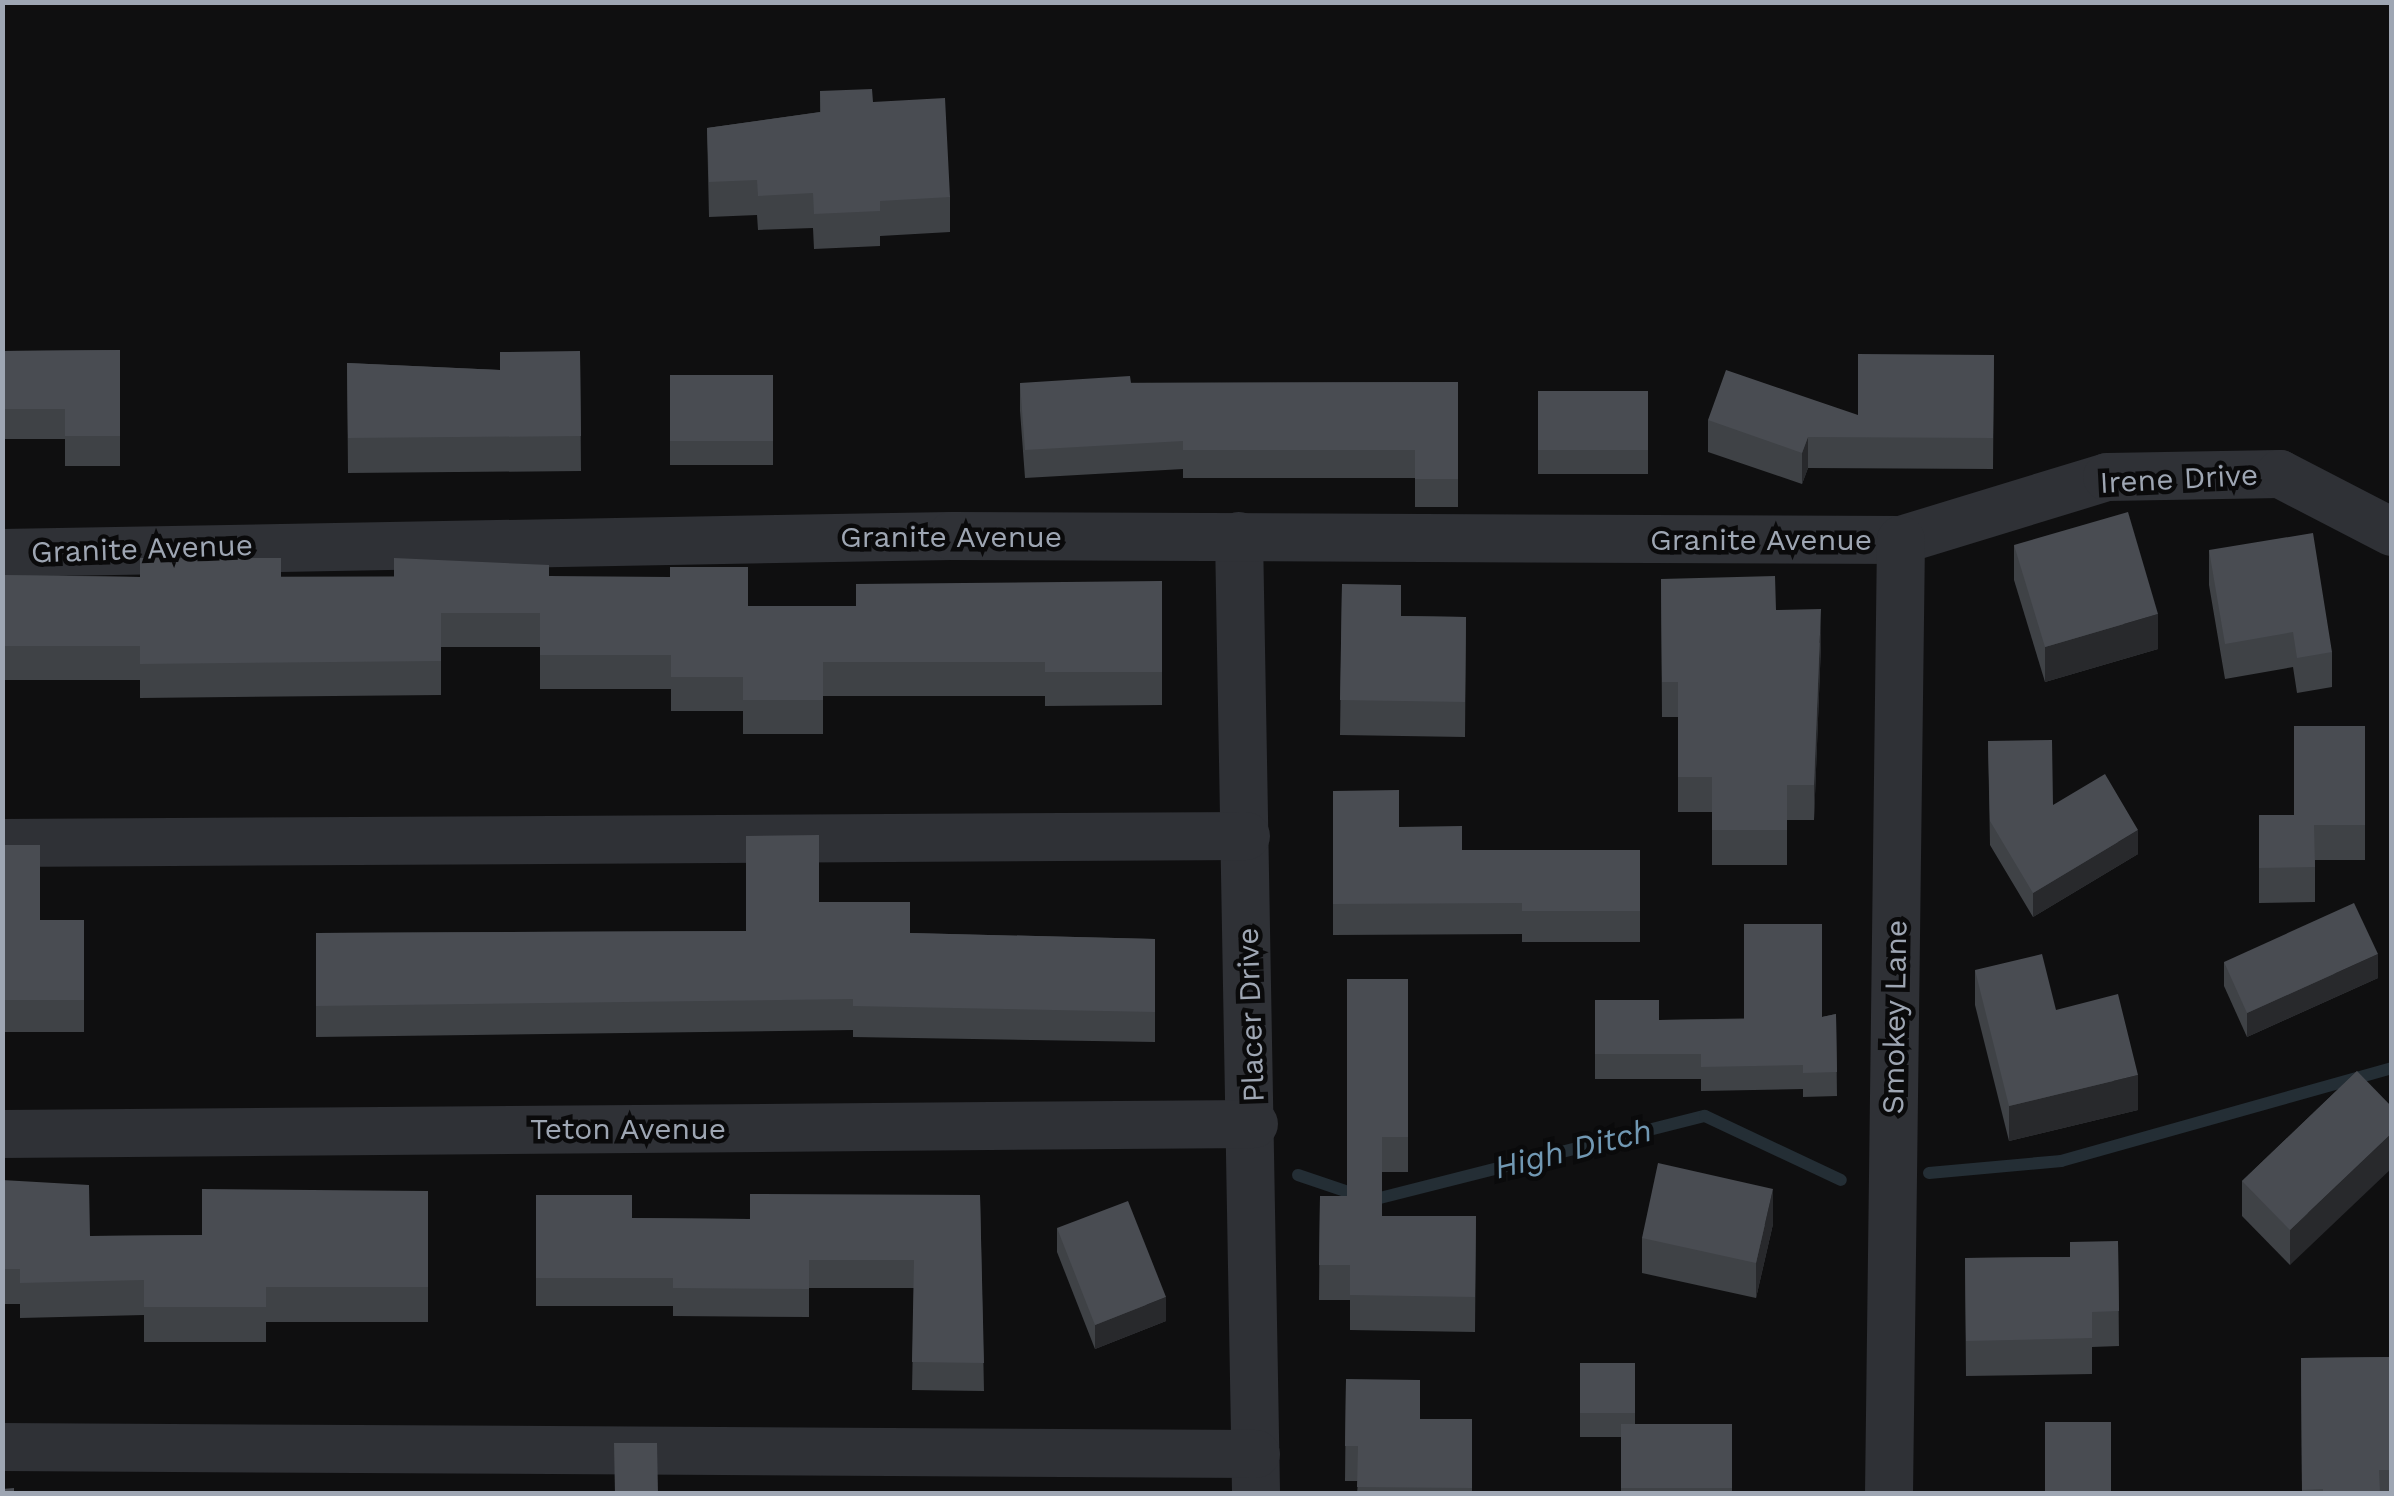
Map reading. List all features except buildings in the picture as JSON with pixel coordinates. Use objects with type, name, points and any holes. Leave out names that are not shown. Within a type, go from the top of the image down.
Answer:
[{"type":"street","name":"Irene Drive","points":[[1900,540],[2107,477],[2280,474],[2392,532]]},
{"type":"street","name":"Granite Avenue","points":[[2,553],[1238,536],[1900,540]]},
{"type":"street","name":"Placer Drive","points":[[1238,536],[1254,1124],[1256,1474]]},
{"type":"street","name":"Smokey Lane","points":[[1889,1494],[1900,540]]},
{"type":"street","points":[[2,843],[1246,836]]},
{"type":"street","name":"Teton Avenue","points":[[2,1134],[1254,1124]]},
{"type":"street","points":[[2,1446],[1256,1474]]},
{"type":"waterway","name":"High Ditch","points":[[1929,1173],[2061,1161],[2392,1068]]},
{"type":"waterway","name":"High Ditch","points":[[1298,1175],[1372,1200],[1705,1116],[1841,1180]]}]
